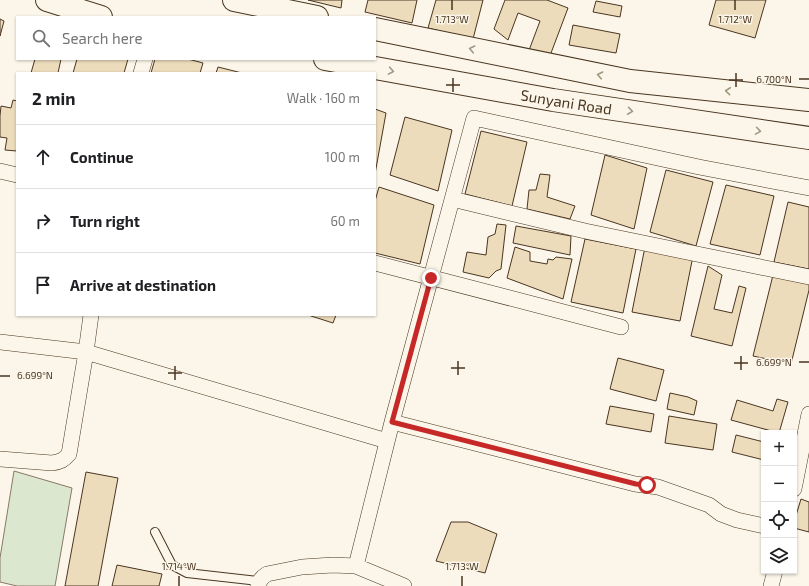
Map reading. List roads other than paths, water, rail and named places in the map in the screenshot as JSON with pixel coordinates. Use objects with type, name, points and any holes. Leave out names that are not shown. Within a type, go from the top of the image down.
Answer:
[{"type":"main road","points":[[47,0],[98,16]]},
{"type":"main road","points":[[234,0],[312,16]]},
{"type":"main road","name":"Sunyani Road","points":[[376,29],[630,81],[809,100]]},
{"type":"main road","name":"Sunyani Road","points":[[331,60],[553,100],[809,138]]},
{"type":"street","points":[[141,72],[145,60]]},
{"type":"street","points":[[356,566],[392,422],[474,118],[699,167],[809,188]]},
{"type":"street","points":[[0,171],[16,175]]},
{"type":"street","points":[[452,199],[585,231],[809,277]]},
{"type":"street","points":[[376,263],[621,327]]},
{"type":"street","points":[[0,459],[52,463],[64,460],[70,454],[91,316]]},
{"type":"street","points":[[0,342],[86,352],[387,441]]},
{"type":"street","points":[[797,474],[809,414]]},
{"type":"street","points":[[392,422],[636,484],[658,487],[709,505],[721,514],[737,520],[761,525]]},
{"type":"street","points":[[259,584],[263,577],[267,574],[302,567],[333,565],[356,566],[404,586]]},
{"type":"street","points":[[771,586],[774,574]]},
{"type":"lane","points":[[155,532],[172,565],[187,573],[259,584]]}]
